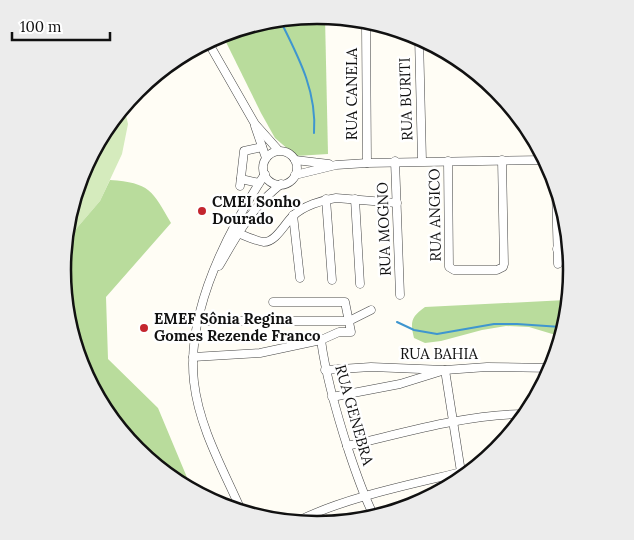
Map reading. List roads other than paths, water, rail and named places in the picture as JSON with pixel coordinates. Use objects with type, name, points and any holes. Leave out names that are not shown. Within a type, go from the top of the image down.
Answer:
[{"type":"street","name":"RUA CANELA","points":[[366,28],[367,163]]},
{"type":"street","name":"RUA BURITI","points":[[418,45],[422,161]]},
{"type":"street","points":[[211,48],[255,124],[266,158],[265,174],[271,182],[281,184]]},
{"type":"street","points":[[255,124],[280,151]]},
{"type":"street","points":[[259,183],[240,182],[244,151],[262,147]]},
{"type":"street","points":[[213,276],[238,233],[261,201],[281,184],[289,181],[295,174],[297,167],[295,160],[288,153],[280,151],[272,153],[266,158]]},
{"type":"street","points":[[295,160],[336,166]]},
{"type":"street","name":"RUA ANGICO","points":[[448,161],[448,263],[450,268],[454,270],[498,270],[502,267],[504,261],[502,160]]},
{"type":"street","points":[[295,174],[336,166],[395,161],[537,160]]},
{"type":"street","name":"RUA MOGNO","points":[[395,161],[400,296]]},
{"type":"street","points":[[238,503],[211,444],[204,423],[194,382],[193,357],[198,320],[223,246],[265,174]]},
{"type":"street","points":[[238,233],[261,241],[267,241],[293,215],[308,206],[326,199],[355,199],[397,203]]},
{"type":"street","points":[[326,199],[332,280]]},
{"type":"street","points":[[355,199],[360,284]]},
{"type":"street","points":[[556,212],[558,264]]},
{"type":"street","points":[[293,215],[300,278]]},
{"type":"street","points":[[557,249],[562,249]]},
{"type":"street","points":[[193,357],[260,353],[321,340],[339,332],[351,332],[346,302],[273,302]]},
{"type":"street","points":[[198,320],[349,321],[371,310]]},
{"type":"street","name":"RUA GENEBRA","points":[[321,340],[325,370],[332,397],[364,497],[371,510]]},
{"type":"street","name":"RUA BAHIA","points":[[325,370],[371,367],[445,370],[487,367],[543,368]]},
{"type":"street","points":[[332,397],[400,384],[445,370],[463,468]]},
{"type":"street","points":[[347,446],[454,422],[499,414],[517,414]]},
{"type":"street","points":[[316,516],[364,497],[455,474]]},
{"type":"waterway","points":[[283,26],[310,89],[313,103],[314,133]]},
{"type":"waterway","points":[[397,322],[414,330],[437,334],[494,324],[557,327]]},
{"type":"place","name":"CMEI Sonho Dourado","points":[[202,211]]},
{"type":"place","name":"EMEF Sônia Regina Gomes Rezende Franco","points":[[144,328]]}]
